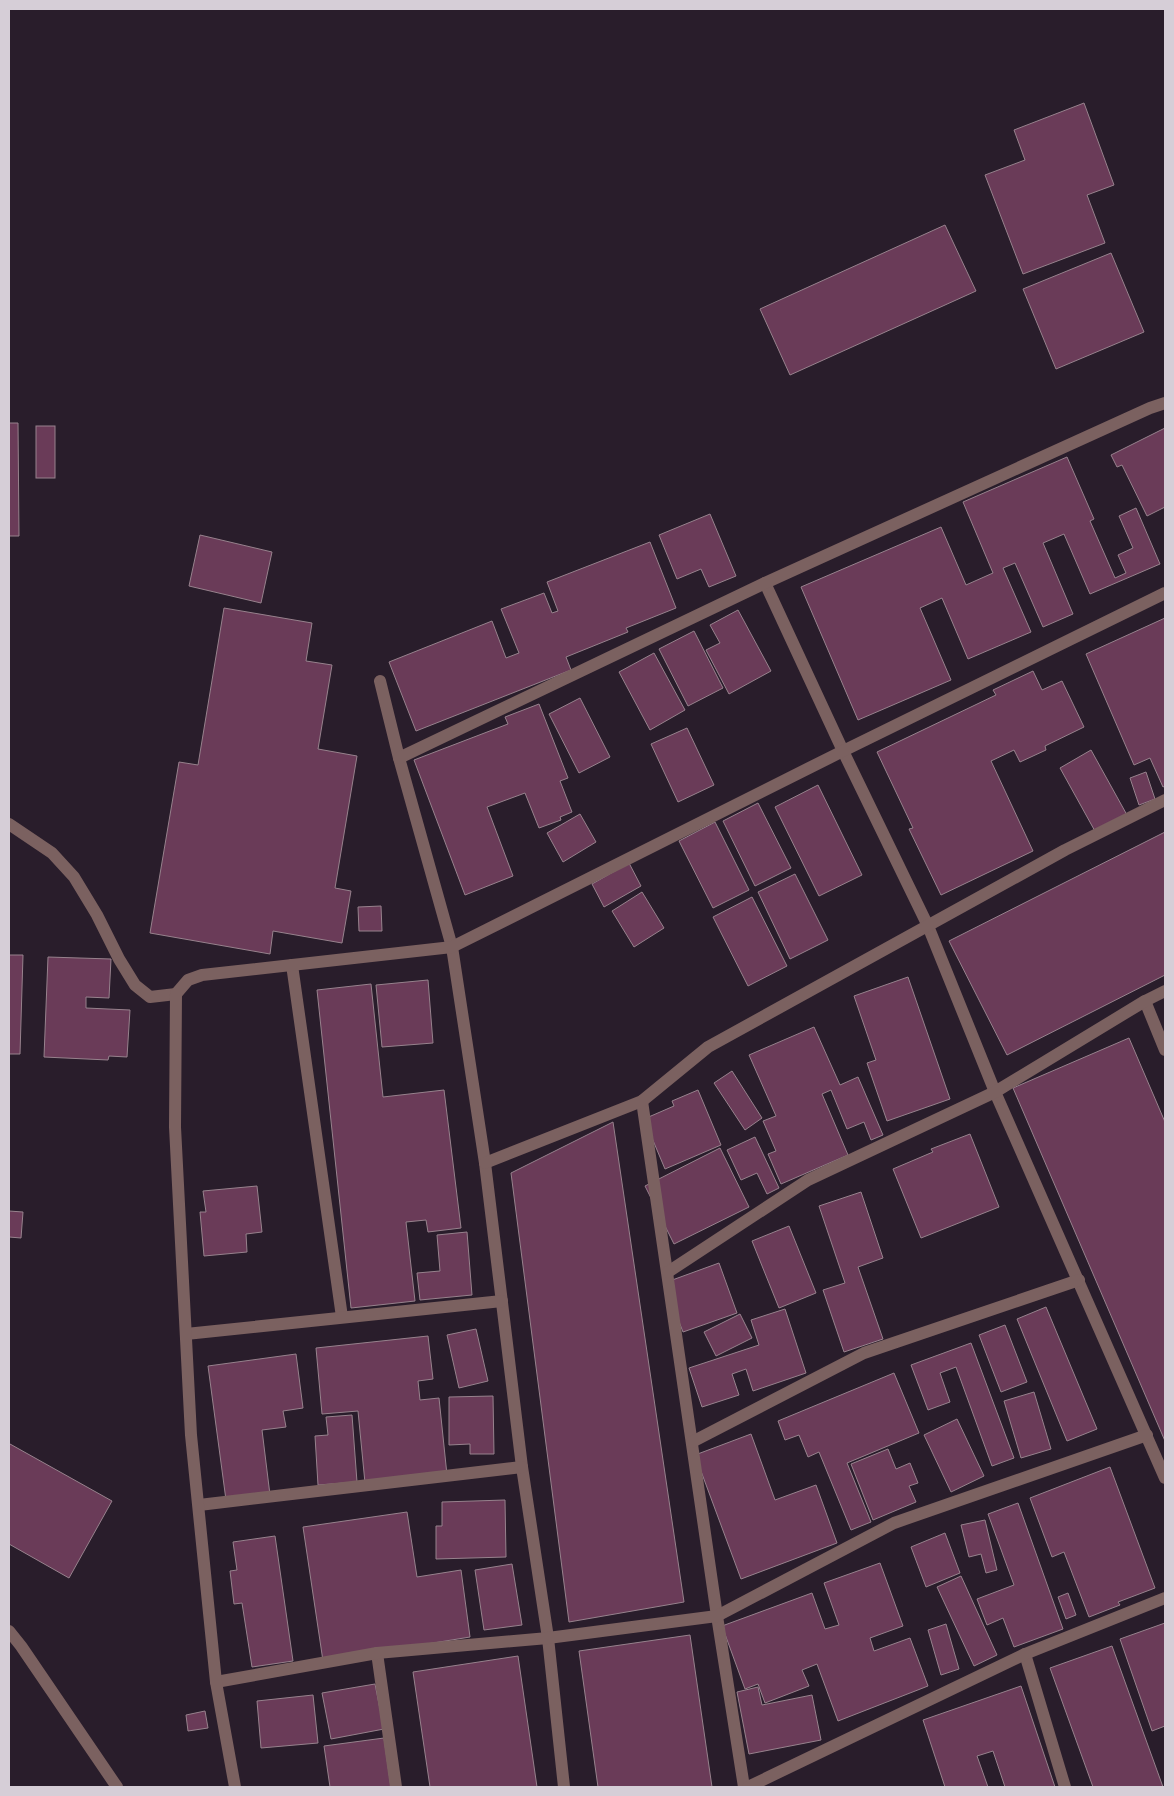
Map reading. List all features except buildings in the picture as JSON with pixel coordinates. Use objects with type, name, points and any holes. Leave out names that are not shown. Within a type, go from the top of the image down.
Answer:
[{"type":"street","points":[[398,758],[765,583],[1150,408],[1165,403]]},
{"type":"street","points":[[765,583],[843,751],[928,926],[995,1092],[1165,1478]]},
{"type":"street","points":[[235,1787],[216,1682],[192,1435],[175,1127],[176,994],[188,980],[202,975],[452,947],[843,751],[1165,594]]},
{"type":"street","points":[[380,681],[398,758],[452,947],[485,1163],[522,1467],[548,1638],[564,1787]]},
{"type":"street","points":[[485,1163],[642,1101],[708,1047],[1065,850],[1165,800]]},
{"type":"street","points":[[9,824],[52,853],[74,877],[97,914],[119,959],[135,985],[150,997],[176,994]]},
{"type":"street","points":[[292,965],[342,1317]]},
{"type":"street","points":[[668,1272],[808,1180],[995,1092],[1145,1001],[1165,991]]},
{"type":"street","points":[[1145,1001],[1165,1050]]},
{"type":"street","points":[[642,1101],[744,1787]]},
{"type":"street","points":[[692,1442],[864,1353],[1079,1280]]},
{"type":"street","points":[[186,1334],[502,1301]]},
{"type":"street","points":[[216,1682],[377,1653],[548,1638],[718,1616],[894,1523],[1147,1435]]},
{"type":"street","points":[[199,1505],[522,1467]]},
{"type":"street","points":[[748,1787],[1025,1654],[1165,1598]]},
{"type":"street","points":[[9,1631],[48,1684],[116,1787]]},
{"type":"street","points":[[377,1653],[396,1787]]},
{"type":"street","points":[[1025,1654],[1065,1787]]}]
